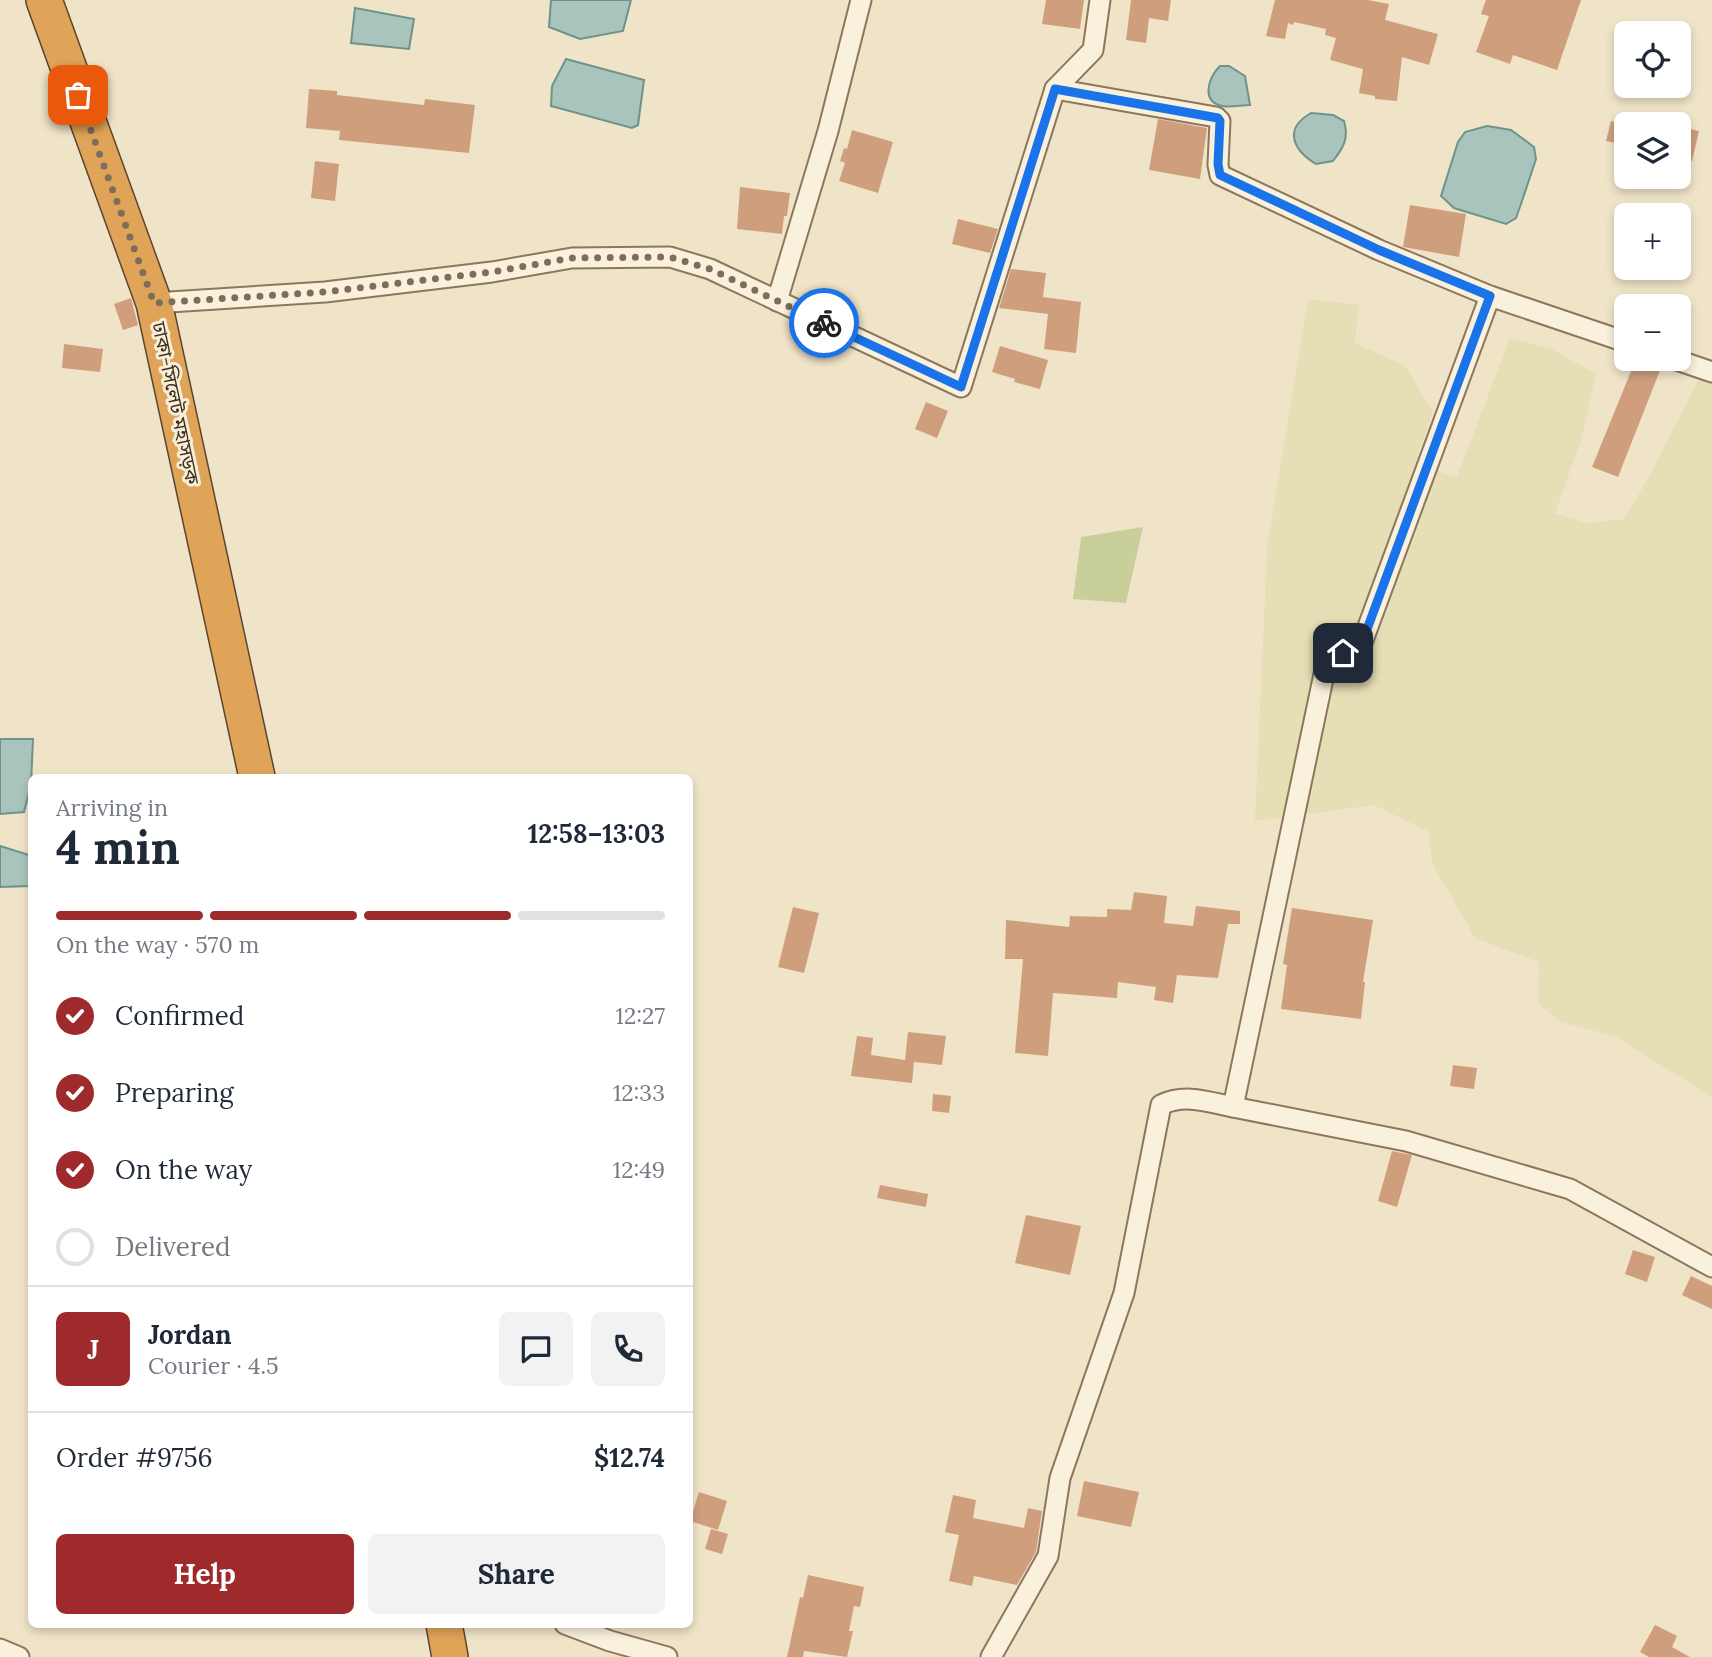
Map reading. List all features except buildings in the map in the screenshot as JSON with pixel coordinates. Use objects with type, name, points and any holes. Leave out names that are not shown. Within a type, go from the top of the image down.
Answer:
[{"type":"highway","name":"ঢাকা-সিলেট মহাসড়ক","points":[[44,0],[154,303],[256,774]]},
{"type":"highway","points":[[445,1628],[450,1657]]},
{"type":"street","points":[[776,301],[828,131],[861,0]]},
{"type":"street","points":[[154,303],[324,292],[492,272],[572,258],[670,257],[710,269],[961,387],[1055,89],[1093,50],[1100,0]]},
{"type":"street","points":[[1055,89],[1216,117],[1220,121],[1220,175],[1379,250],[1490,296],[1614,338]]},
{"type":"street","points":[[1233,1107],[1328,655],[1359,651],[1490,296]]},
{"type":"street","points":[[1691,365],[1712,372]]},
{"type":"street","points":[[991,1657],[1048,1556],[1060,1478],[1124,1293],[1161,1105],[1172,1099],[1190,1099],[1406,1141],[1570,1189],[1712,1267]]},
{"type":"street","points":[[576,1628],[667,1657]]},
{"type":"street","points":[[0,1649],[19,1657]]},
{"type":"shaded area","points":[[1308,299],[1359,305],[1355,343],[1405,366],[1433,411],[1415,464],[1457,477],[1510,338],[1553,350],[1596,374],[1581,441],[1555,513],[1587,523],[1624,519],[1650,475],[1699,379],[1712,384],[1712,1097],[1614,1036],[1560,1022],[1538,1002],[1539,962],[1475,938],[1432,863],[1429,832],[1374,805],[1255,821],[1267,549]]},
{"type":"green space","points":[[1143,527],[1126,603],[1073,599],[1081,537]]},
{"type":"water","points":[[551,0],[631,0],[623,31],[580,39],[549,27]]},
{"type":"water","points":[[355,8],[414,19],[409,49],[351,43]]},
{"type":"water","points":[[566,59],[644,80],[638,125],[632,128],[551,106],[552,86]]},
{"type":"water","points":[[1220,66],[1229,66],[1245,76],[1250,105],[1225,107],[1211,99],[1210,82]]},
{"type":"water","points":[[1311,113],[1333,115],[1344,121],[1344,142],[1333,161],[1316,164],[1297,146],[1294,132],[1302,119]]},
{"type":"water","points":[[1487,126],[1511,130],[1534,147],[1536,159],[1516,218],[1506,224],[1454,208],[1441,196],[1458,142],[1465,132]]},
{"type":"water","points":[[0,739],[33,739],[31,774],[28,774],[28,796],[24,812],[0,814]]},
{"type":"water","points":[[0,846],[28,855],[28,886],[0,887]]},
{"type":"way so far","points":[[78,95],[154,303],[324,292],[492,272],[572,258],[670,257],[710,269],[824,323]]},
{"type":"route","points":[[824,323],[961,387],[1055,89],[1218,118],[1220,175],[1379,250],[1490,296],[1359,651],[1343,653]]}]
